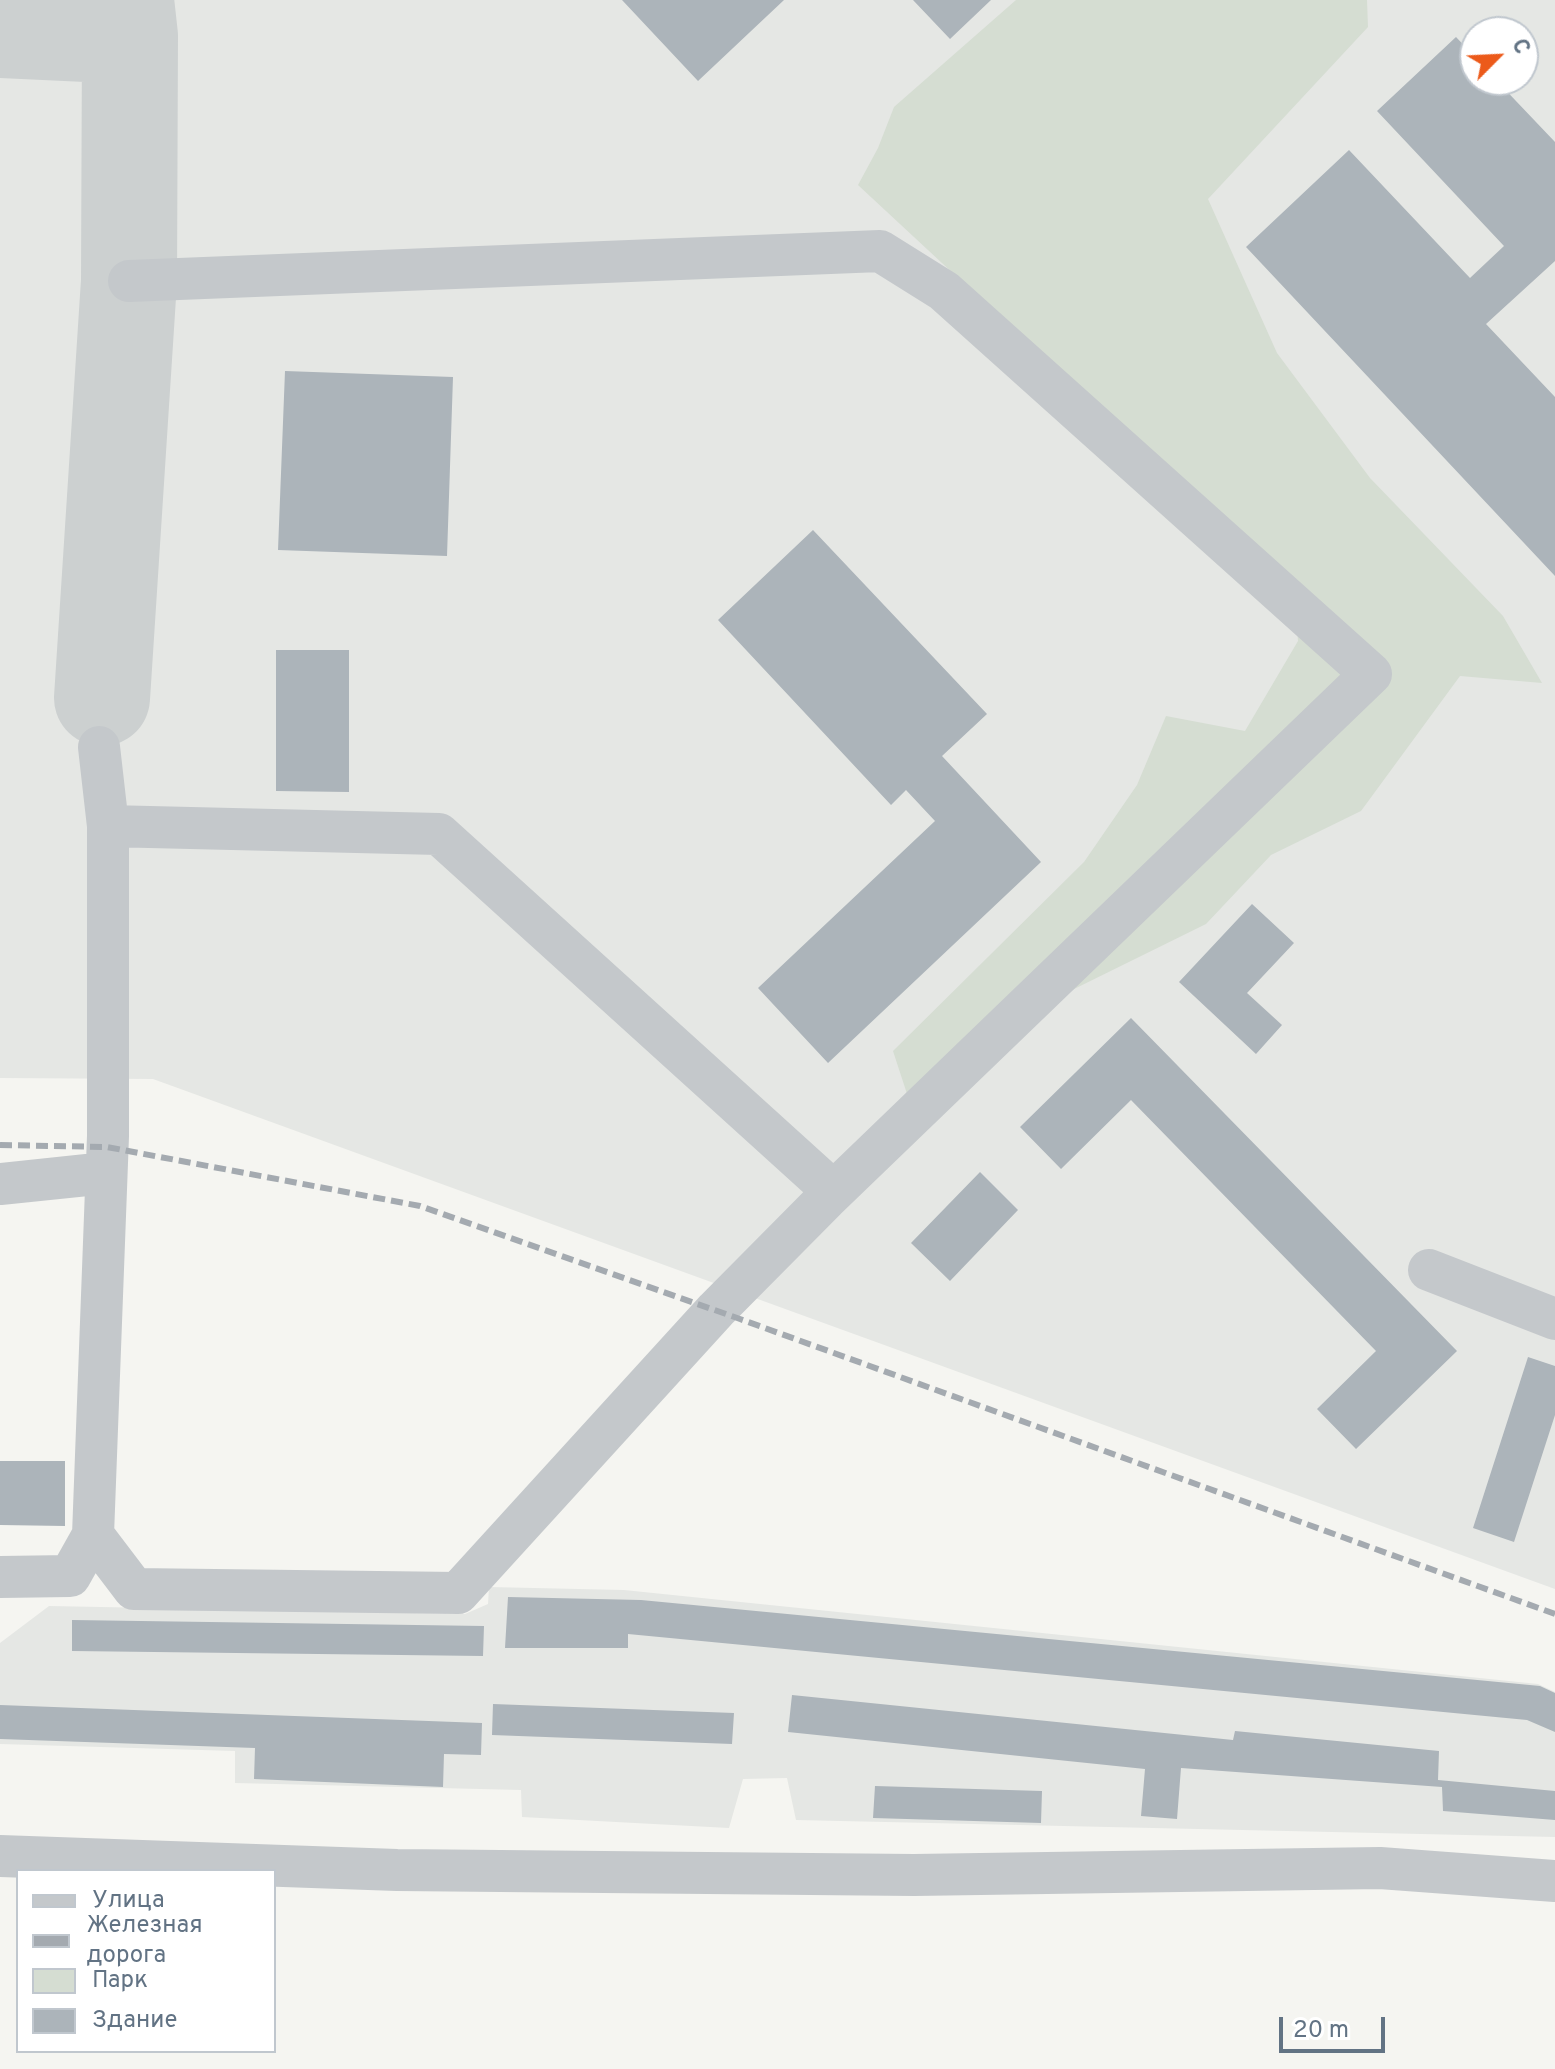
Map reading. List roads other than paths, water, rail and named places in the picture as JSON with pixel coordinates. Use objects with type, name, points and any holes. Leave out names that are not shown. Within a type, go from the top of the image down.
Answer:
[{"type":"street","points":[[93,1535],[134,1589],[458,1593],[716,1310],[833,1191],[1371,674],[944,291],[880,251],[129,281]]},
{"type":"street","points":[[0,1577],[70,1576],[93,1535],[106,1173],[108,826],[99,747]]},
{"type":"street","points":[[108,826],[439,834],[833,1191]]},
{"type":"street","points":[[0,1184],[106,1173]]},
{"type":"street","points":[[1429,1270],[1554,1318]]},
{"type":"street","points":[[0,1856],[397,1870],[914,1875],[1380,1868],[1555,1881]]},
{"type":"railway","points":[[0,1145],[107,1147],[420,1206],[1555,1614]]}]
